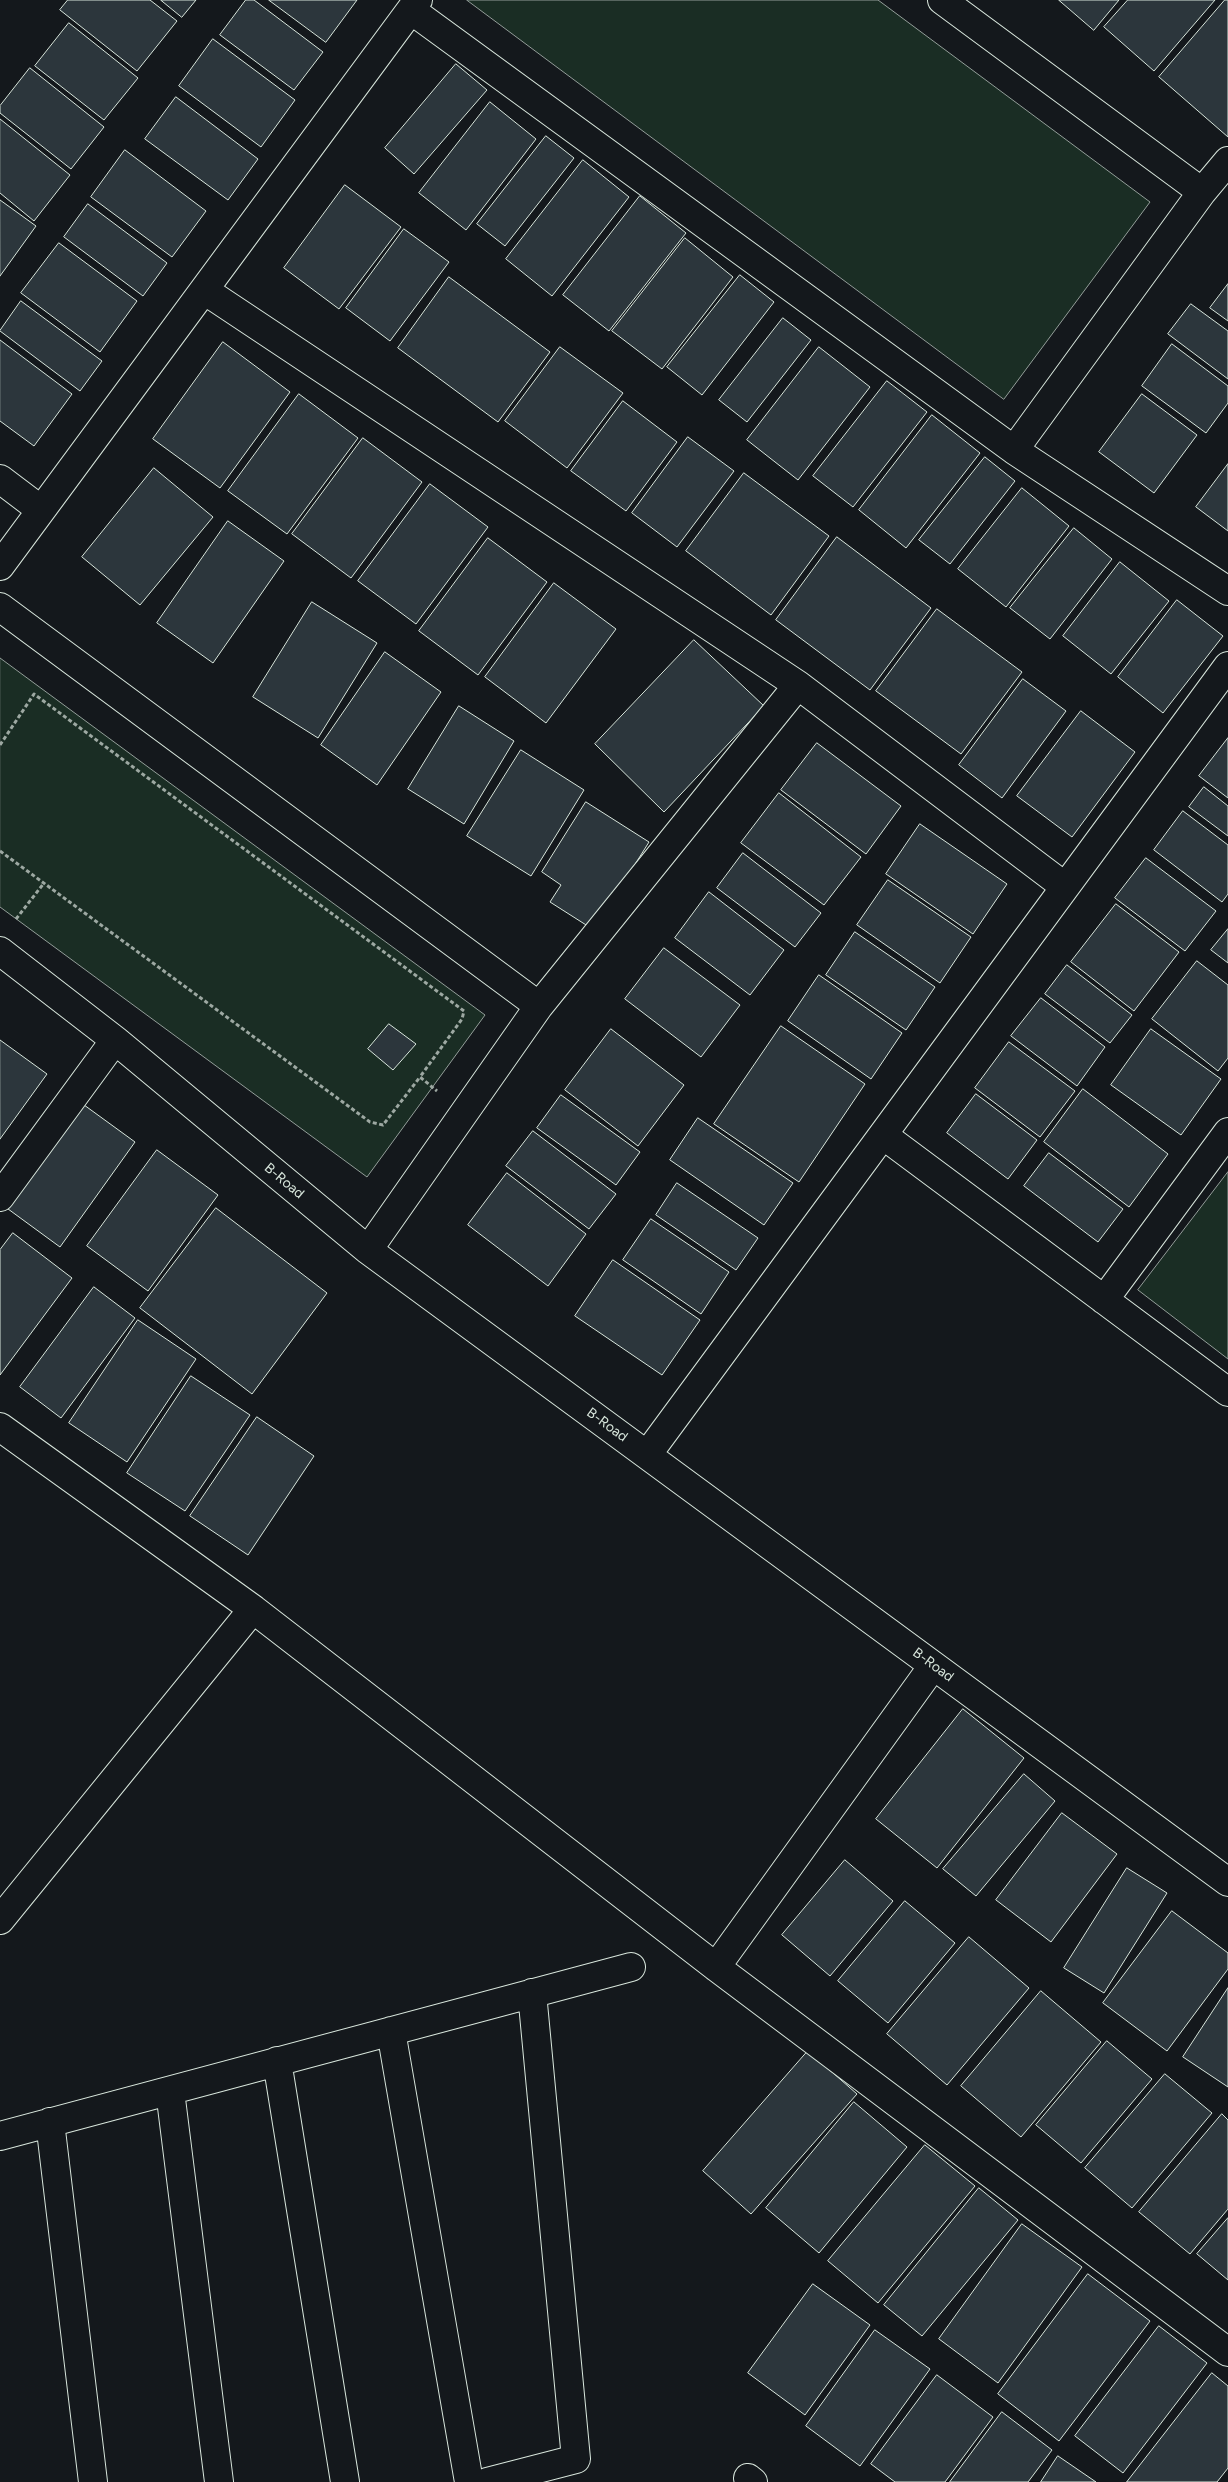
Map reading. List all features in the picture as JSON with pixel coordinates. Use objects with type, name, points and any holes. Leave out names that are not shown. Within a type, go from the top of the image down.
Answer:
[{"type":"street","points":[[942,0],[1202,192]]},
{"type":"street","points":[[0,566],[414,5],[1014,450],[1228,591]]},
{"type":"street","points":[[1014,450],[1202,192],[1228,161]]},
{"type":"street","points":[[204,290],[798,685],[1064,886]]},
{"type":"street","points":[[0,479],[41,510]]},
{"type":"street","points":[[0,607],[539,1006]]},
{"type":"street","points":[[647,1455],[1064,886],[1228,666]]},
{"type":"street","points":[[368,1250],[539,1006],[798,685]]},
{"type":"street","name":"B-Road","points":[[0,951],[115,1040],[368,1250],[1228,1882]]},
{"type":"street","points":[[0,1197],[115,1040]]},
{"type":"street","points":[[1104,1300],[1228,1132]]},
{"type":"street","points":[[883,1135],[1228,1392]]},
{"type":"street","points":[[0,1426],[253,1609],[716,1967],[1228,2352]]},
{"type":"street","points":[[0,1920],[253,1609]]},
{"type":"street","points":[[716,1967],[933,1666]]},
{"type":"street","points":[[0,2136],[632,1967]]},
{"type":"street","points":[[487,2482],[576,2459],[532,1994]]},
{"type":"street","points":[[391,2031],[469,2482]]},
{"type":"street","points":[[278,2061],[345,2482]]},
{"type":"street","points":[[170,2090],[219,2482]]},
{"type":"street","points":[[50,2122],[93,2482]]},
{"type":"path","points":[[0,745],[34,694],[464,1011],[462,1019],[383,1125],[370,1122],[0,851]]},
{"type":"path","points":[[11,925],[44,883]]},
{"type":"path","points":[[420,1077],[464,1114]]},
{"type":"green space","points":[[467,0],[878,0],[1150,202],[1004,399]]},
{"type":"green space","points":[[0,658],[485,1015],[367,1177],[0,907]]},
{"type":"green space","points":[[1228,1172],[1228,1359],[1138,1290]]},
{"type":"building","points":[[68,0],[150,0],[177,21],[137,71],[60,10]]},
{"type":"building","points":[[161,0],[196,0],[182,17]]},
{"type":"building","points":[[246,0],[254,0],[323,52],[294,90],[220,35]]},
{"type":"building","points":[[269,0],[357,0],[326,42]]},
{"type":"building","points":[[1059,0],[1119,0],[1094,30]]},
{"type":"building","points":[[1128,0],[1215,0],[1154,71],[1104,27]]},
{"type":"building","points":[[1225,0],[1228,0],[1228,137],[1159,77]]},
{"type":"building","points":[[69,23],[138,78],[104,120],[35,66]]},
{"type":"building","points":[[213,39],[295,100],[261,147],[179,86]]},
{"type":"building","points":[[456,64],[487,90],[414,174],[385,148]]},
{"type":"building","points":[[30,68],[104,127],[71,169],[0,113],[0,106]]},
{"type":"building","points":[[176,97],[258,159],[228,200],[145,139]]},
{"type":"building","points":[[490,102],[536,139],[466,230],[419,193]]},
{"type":"building","points":[[0,119],[70,175],[34,221],[0,193]]},
{"type":"building","points":[[546,136],[574,158],[505,246],[477,224]]},
{"type":"building","points":[[125,150],[206,211],[172,257],[91,197]]},
{"type":"building","points":[[583,160],[629,197],[552,296],[506,259]]},
{"type":"building","points":[[345,185],[401,227],[339,309],[284,268]]},
{"type":"building","points":[[640,196],[686,233],[609,331],[563,295]]},
{"type":"building","points":[[0,200],[36,226],[0,276]]},
{"type":"building","points":[[88,204],[167,263],[143,296],[64,237]]},
{"type":"building","points":[[404,229],[449,262],[390,341],[346,308]]},
{"type":"building","points":[[685,238],[733,277],[662,369],[612,331]]},
{"type":"building","points":[[59,243],[137,301],[100,352],[21,293]]},
{"type":"building","points":[[740,275],[774,302],[702,395],[667,367]]},
{"type":"building","points":[[449,277],[550,352],[498,422],[398,348]]},
{"type":"building","points":[[1228,284],[1228,321],[1210,308]]},
{"type":"building","points":[[21,301],[102,361],[80,391],[0,331]]},
{"type":"building","points":[[1191,304],[1228,331],[1228,379],[1168,334]]},
{"type":"building","points":[[783,318],[811,340],[747,422],[719,400]]},
{"type":"building","points":[[0,340],[72,394],[34,446],[0,421]]},
{"type":"building","points":[[223,342],[290,392],[220,488],[153,439]]},
{"type":"building","points":[[1172,344],[1228,386],[1228,403],[1206,433],[1142,386]]},
{"type":"building","points":[[560,347],[623,393],[567,468],[505,421]]},
{"type":"building","points":[[819,347],[870,387],[798,480],[747,440]]},
{"type":"building","points":[[887,381],[927,412],[853,507],[813,476]]},
{"type":"building","points":[[299,394],[358,438],[287,534],[228,491]]},
{"type":"building","points":[[1142,394],[1197,435],[1154,493],[1099,452]]},
{"type":"building","points":[[623,401],[677,442],[626,511],[571,471]]},
{"type":"building","points":[[932,415],[980,453],[906,548],[859,510]]},
{"type":"building","points":[[688,437],[734,471],[677,547],[632,513]]},
{"type":"building","points":[[363,438],[422,482],[351,578],[292,534]]},
{"type":"building","points":[[985,457],[1015,481],[950,564],[919,540]]},
{"type":"building","points":[[1228,464],[1228,531],[1196,507]]},
{"type":"building","points":[[154,468],[213,517],[140,605],[82,557]]},
{"type":"building","points":[[744,473],[829,536],[771,615],[686,551]]},
{"type":"building","points":[[430,484],[488,527],[416,624],[358,581]]},
{"type":"building","points":[[1022,488],[1069,526],[1006,607],[958,569]]},
{"type":"building","points":[[228,521],[284,561],[213,663],[157,623]]},
{"type":"building","points":[[1074,528],[1112,559],[1050,639],[1010,608]]},
{"type":"building","points":[[837,537],[931,608],[870,690],[776,620]]},
{"type":"building","points":[[488,538],[547,582],[478,675],[419,631]]},
{"type":"building","points":[[1120,562],[1169,601],[1111,674],[1063,636]]},
{"type":"building","points":[[554,583],[616,629],[546,723],[485,677]]},
{"type":"building","points":[[1177,600],[1223,636],[1163,713],[1118,677]]},
{"type":"building","points":[[312,602],[377,643],[318,738],[253,697]]},
{"type":"building","points":[[937,609],[1022,672],[961,754],[876,691]]},
{"type":"building","points":[[694,640],[764,706],[664,812],[595,744]]},
{"type":"building","points":[[385,652],[441,692],[377,785],[321,745]]},
{"type":"building","points":[[1023,679],[1066,711],[1002,798],[959,765]]},
{"type":"building","points":[[459,706],[514,741],[464,824],[408,789]]},
{"type":"building","points":[[1081,711],[1135,752],[1072,837],[1017,796]]},
{"type":"building","points":[[1228,738],[1228,798],[1199,776]]},
{"type":"building","points":[[817,743],[901,806],[866,854],[781,790]]},
{"type":"building","points":[[521,750],[584,790],[531,876],[467,836]]},
{"type":"building","points":[[1204,787],[1228,806],[1228,836],[1189,807]]},
{"type":"building","points":[[779,793],[861,857],[824,905],[741,843]]},
{"type":"building","points":[[586,802],[649,842],[594,930],[550,902],[561,885],[542,872]]},
{"type":"building","points":[[1183,811],[1228,845],[1228,894],[1222,902],[1154,850]]},
{"type":"building","points":[[920,824],[1007,884],[973,934],[886,874]]},
{"type":"building","points":[[743,853],[821,913],[795,947],[717,888]]},
{"type":"building","points":[[1146,858],[1216,911],[1185,951],[1115,898]]},
{"type":"building","points":[[888,880],[971,937],[940,983],[857,925]]},
{"type":"building","points":[[709,892],[784,950],[750,995],[675,938]]},
{"type":"building","points":[[1116,904],[1179,952],[1134,1011],[1071,962]]},
{"type":"building","points":[[1228,929],[1228,963],[1211,950]]},
{"type":"building","points":[[855,932],[935,987],[906,1030],[826,975]]},
{"type":"building","points":[[664,948],[740,1005],[701,1057],[625,999]]},
{"type":"building","points":[[1197,961],[1228,985],[1228,1058],[1218,1071],[1152,1019]]},
{"type":"building","points":[[1067,965],[1132,1015],[1110,1043],[1045,994]]},
{"type":"building","points":[[819,975],[902,1033],[871,1079],[788,1021]]},
{"type":"building","points":[[1041,998],[1105,1047],[1077,1086],[1011,1036]]},
{"type":"building","points":[[389,1024],[416,1044],[393,1070],[368,1049]]},
{"type":"building","points":[[781,1026],[865,1084],[799,1182],[714,1124]]},
{"type":"building","points":[[611,1029],[684,1085],[638,1146],[565,1090]]},
{"type":"building","points":[[1151,1029],[1221,1079],[1181,1135],[1111,1085]]},
{"type":"building","points":[[0,1040],[47,1074],[0,1139]]},
{"type":"building","points":[[1009,1042],[1075,1091],[1040,1137],[975,1088]]},
{"type":"building","points":[[1083,1089],[1168,1154],[1129,1207],[1044,1142]]},
{"type":"building","points":[[976,1094],[1037,1140],[1008,1179],[947,1133]]},
{"type":"building","points":[[561,1095],[640,1152],[616,1185],[537,1128]]},
{"type":"building","points":[[80,1102],[135,1142],[60,1247],[4,1206]]},
{"type":"building","points":[[698,1118],[793,1183],[764,1225],[670,1160]]},
{"type":"building","points":[[533,1131],[616,1194],[589,1229],[506,1166]]},
{"type":"building","points":[[157,1150],[218,1195],[148,1291],[87,1246]]},
{"type":"building","points":[[1049,1153],[1123,1209],[1098,1242],[1024,1186]]},
{"type":"building","points":[[507,1173],[586,1234],[548,1286],[468,1225]]},
{"type":"building","points":[[677,1183],[758,1238],[736,1270],[656,1215]]},
{"type":"building","points":[[216,1208],[327,1293],[252,1394],[140,1308]]},
{"type":"building","points":[[651,1219],[729,1272],[701,1314],[623,1260]]},
{"type":"building","points":[[13,1233],[72,1278],[0,1375],[0,1250]]},
{"type":"building","points":[[613,1260],[700,1320],[662,1375],[575,1316]]},
{"type":"building","points":[[94,1287],[135,1318],[61,1418],[20,1387]]},
{"type":"building","points":[[138,1320],[196,1359],[127,1462],[69,1423]]},
{"type":"building","points":[[191,1376],[250,1415],[185,1511],[127,1473]]},
{"type":"building","points":[[257,1417],[314,1456],[248,1555],[190,1516]]},
{"type":"building","points":[[963,1709],[1024,1758],[937,1868],[876,1819]]},
{"type":"building","points":[[1024,1774],[1055,1801],[976,1896],[943,1869]]},
{"type":"building","points":[[1062,1813],[1117,1854],[1051,1942],[996,1900]]},
{"type":"building","points":[[845,1860],[893,1901],[830,1976],[782,1935]]},
{"type":"building","points":[[1127,1868],[1167,1893],[1104,1993],[1064,1968]]},
{"type":"building","points":[[905,1901],[955,1943],[888,2023],[838,1981]]},
{"type":"building","points":[[1172,1911],[1228,1953],[1228,1969],[1167,2051],[1103,2003]]},
{"type":"building","points":[[969,1937],[1029,1988],[947,2085],[887,2034]]},
{"type":"building","points":[[1228,1988],[1228,2087],[1183,2057]]},
{"type":"building","points":[[1041,1991],[1101,2042],[1021,2137],[961,2086]]},
{"type":"building","points":[[1107,2041],[1152,2079],[1081,2163],[1036,2125]]},
{"type":"building","points":[[808,2051],[857,2094],[751,2214],[703,2171]]},
{"type":"building","points":[[1165,2074],[1212,2113],[1132,2208],[1085,2168]]},
{"type":"building","points":[[854,2102],[907,2147],[819,2253],[766,2208]]},
{"type":"building","points":[[1222,2114],[1228,2120],[1228,2209],[1190,2254],[1139,2212]]},
{"type":"building","points":[[925,2145],[975,2186],[878,2303],[828,2261]]},
{"type":"building","points":[[979,2188],[1018,2220],[922,2336],[884,2305]]},
{"type":"building","points":[[1228,2218],[1228,2280],[1197,2254]]},
{"type":"building","points":[[1022,2224],[1082,2267],[998,2383],[939,2339]]},
{"type":"building","points":[[1088,2274],[1150,2321],[1059,2441],[998,2394]]},
{"type":"building","points":[[813,2284],[870,2325],[805,2415],[748,2373]]},
{"type":"building","points":[[1159,2326],[1207,2363],[1123,2473],[1075,2436]]},
{"type":"building","points":[[875,2330],[930,2369],[860,2466],[806,2426]]},
{"type":"building","points":[[1212,2373],[1228,2386],[1228,2468],[1217,2482],[1127,2482]]},
{"type":"building","points":[[937,2375],[993,2417],[945,2482],[895,2482],[871,2464]]},
{"type":"building","points":[[1002,2412],[1052,2450],[1028,2482],[950,2482]]},
{"type":"building","points":[[1058,2456],[1096,2482],[1041,2482]]}]
